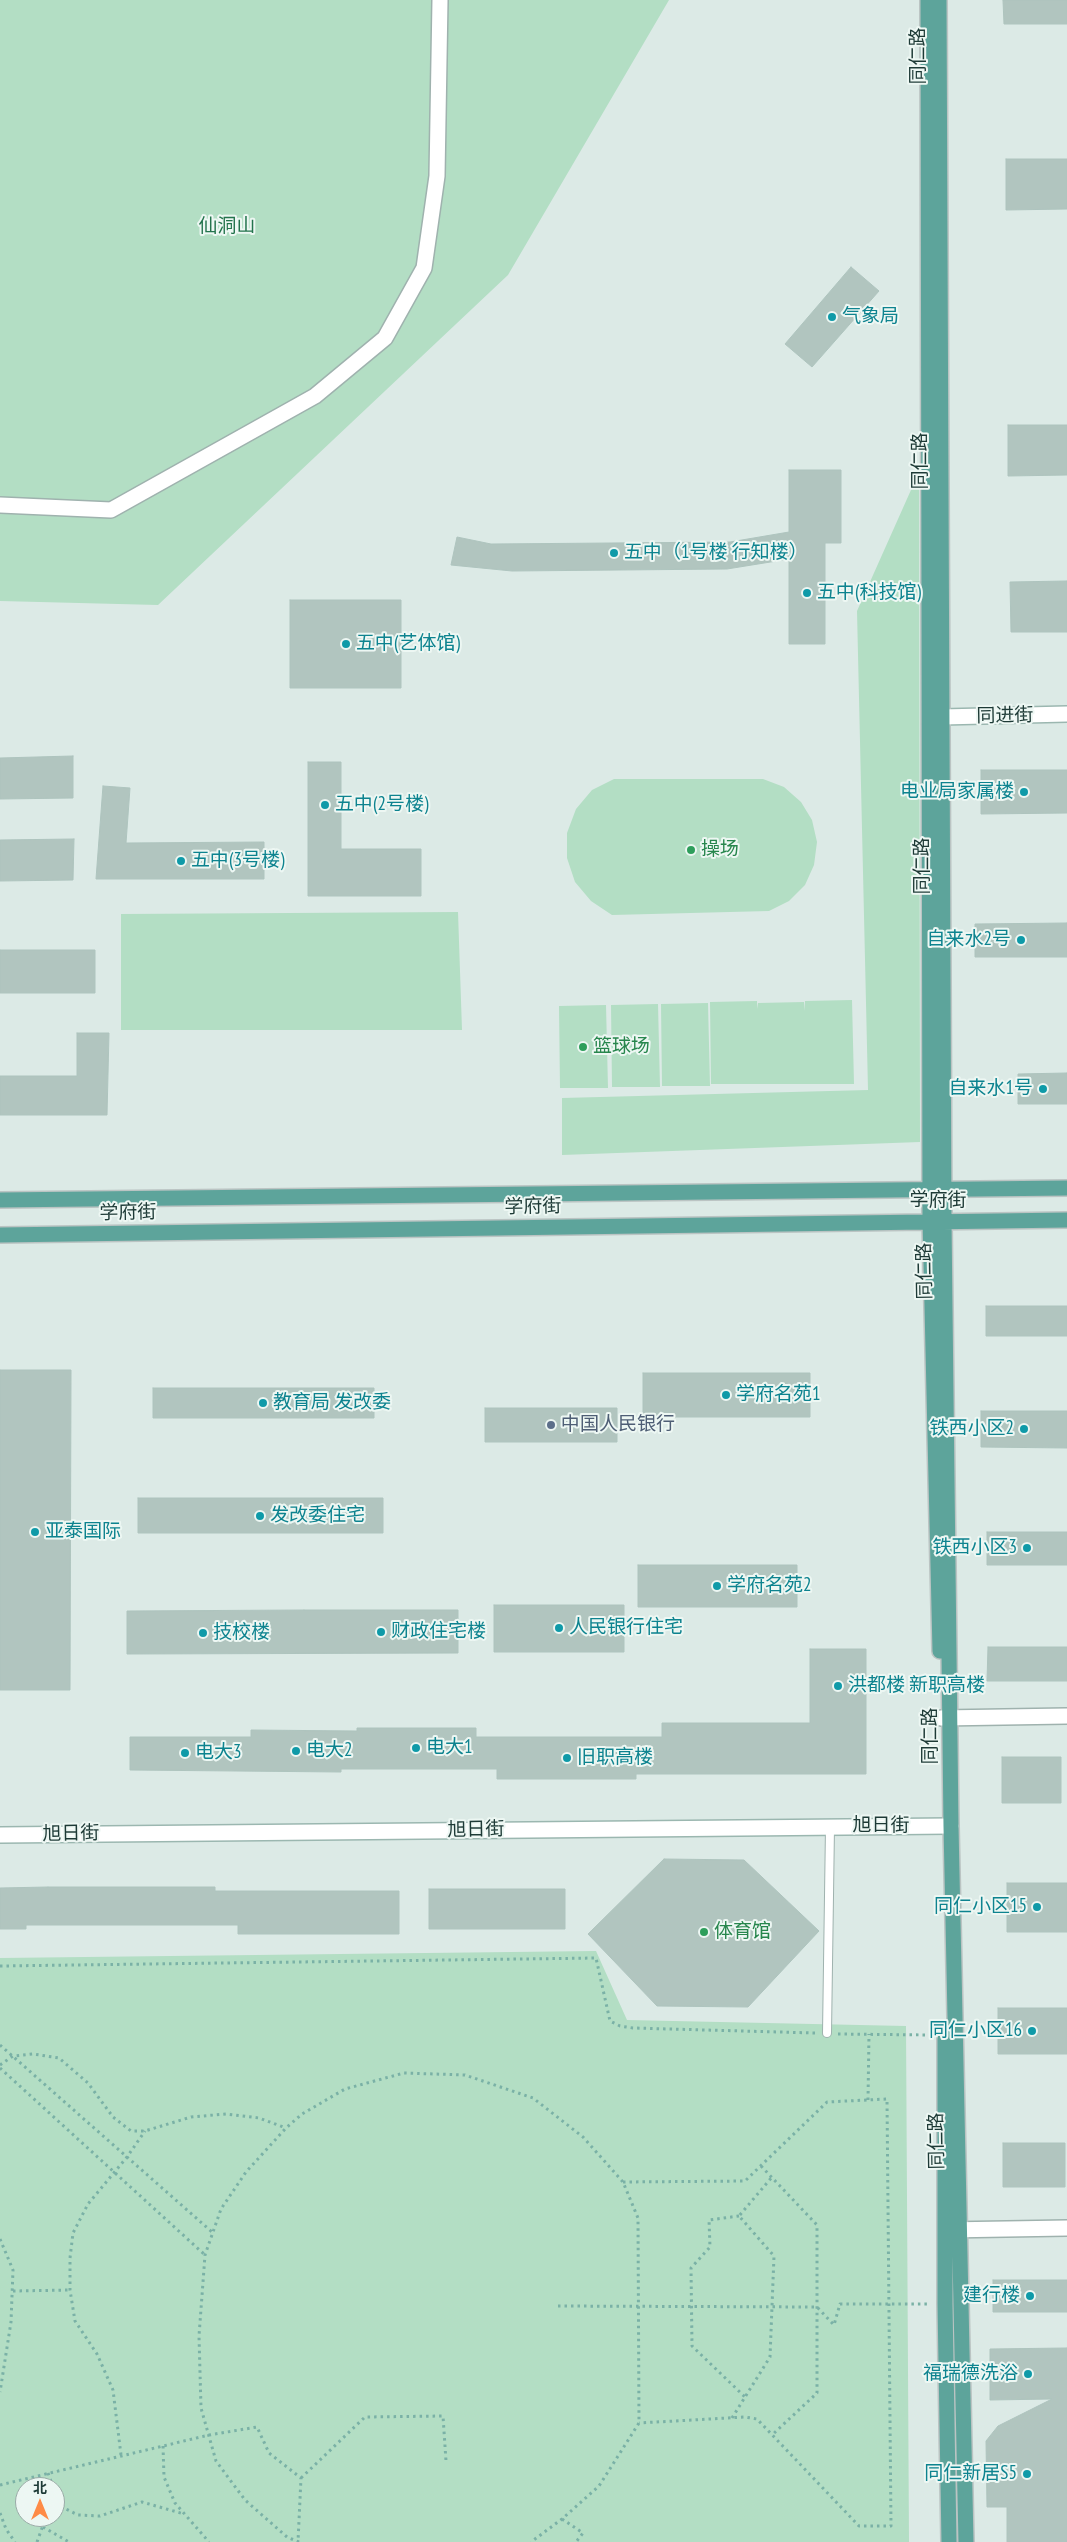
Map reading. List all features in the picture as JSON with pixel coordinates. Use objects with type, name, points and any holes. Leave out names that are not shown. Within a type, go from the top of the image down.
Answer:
[{"type":"main road","name":"同仁路","points":[[928,0],[937,1221],[946,1718],[952,2230],[945,2304],[949,2542]]},
{"type":"main road","name":"同仁路","points":[[937,1189],[942,717],[939,0]]},
{"type":"main road","name":"学府街","points":[[0,1200],[1067,1188]]},
{"type":"main road","name":"学府街","points":[[0,1235],[1067,1220]]},
{"type":"main road","name":"同仁路","points":[[947,1826],[945,2036],[966,2542]]},
{"type":"street","points":[[0,505],[111,510],[314,396],[385,338],[424,268],[437,176],[440,0]]},
{"type":"street","name":"同进街","points":[[942,717],[1067,714]]},
{"type":"street","points":[[946,1718],[1067,1716]]},
{"type":"street","name":"旭日街","points":[[0,1834],[947,1826]]},
{"type":"street","points":[[952,2230],[1067,2228]]},
{"type":"lane","points":[[827,2033],[830,1827]]},
{"type":"path","points":[[0,1966],[596,1958],[610,2022],[620,2026],[633,2028],[945,2036]]},
{"type":"path","points":[[868,2100],[869,2034]]},
{"type":"path","points":[[0,2045],[212,2232]]},
{"type":"path","points":[[205,2255],[0,2066],[13,2056],[33,2054],[59,2058],[88,2083],[113,2117],[131,2130],[145,2130],[191,2117],[226,2114],[258,2118],[286,2128]]},
{"type":"path","points":[[446,2461],[443,2416],[365,2417],[301,2478],[298,2542],[287,2537],[245,2500],[216,2461],[201,2408],[199,2336],[205,2255],[222,2209],[246,2172],[286,2128],[302,2114],[345,2089],[404,2073],[464,2075],[533,2098],[583,2137],[623,2182],[638,2218],[639,2423],[599,2486],[562,2519],[531,2542]]},
{"type":"path","points":[[623,2182],[745,2181],[827,2102],[886,2099],[891,2526],[859,2526],[757,2419],[732,2418],[639,2423]]},
{"type":"path","points":[[121,2456],[113,2390],[97,2354],[75,2321],[70,2290],[73,2233],[88,2204],[127,2157],[145,2130]]},
{"type":"path","points":[[761,2166],[818,2225],[818,2393],[772,2435]]},
{"type":"path","points":[[745,2397],[692,2346],[691,2268],[710,2246],[709,2220],[739,2216],[772,2178]]},
{"type":"path","points":[[732,2418],[770,2356],[774,2256],[739,2216]]},
{"type":"path","points":[[0,2239],[14,2270],[12,2322],[0,2392]]},
{"type":"path","points":[[13,2291],[70,2290]]},
{"type":"path","points":[[558,2306],[818,2307],[834,2325],[840,2304],[945,2304]]},
{"type":"path","points":[[0,2485],[209,2435],[256,2428],[269,2453],[301,2478]]},
{"type":"path","points":[[164,2446],[164,2477],[175,2503],[209,2542]]},
{"type":"path","points":[[48,2473],[49,2477]]},
{"type":"path","points":[[65,2508],[78,2515],[100,2516],[142,2502],[184,2514]]},
{"type":"path","points":[[0,2513],[6,2529],[15,2542]]},
{"type":"path","points":[[562,2519],[583,2533],[576,2542]]},
{"type":"path","points":[[37,2542],[43,2527],[69,2542]]},
{"type":"path","points":[[287,2537],[287,2542]]},
{"type":"green space","name":"仙洞山","points":[[0,0],[669,0],[508,275],[158,605],[0,601]]},
{"type":"green space","points":[[919,472],[920,1142],[562,1155],[562,1098],[868,1090],[857,611]]},
{"type":"green space","name":"操场","points":[[614,779],[763,779],[784,787],[801,802],[812,820],[817,842],[814,865],[805,885],[789,901],[769,911],[612,915],[591,901],[575,882],[567,858],[567,833],[576,809],[592,790]]},
{"type":"green space","points":[[458,912],[462,1030],[121,1030],[121,914]]},
{"type":"green space","points":[[852,1000],[854,1084],[711,1084],[710,1002],[757,1001],[757,1009],[758,1003],[804,1002],[805,1011],[805,1001]]},
{"type":"green space","name":"篮球场","points":[[708,1003],[710,1086],[662,1086],[661,1004]]},
{"type":"green space","name":"篮球场","points":[[658,1004],[660,1087],[612,1087],[611,1005]]},
{"type":"green space","name":"篮球场","points":[[606,1005],[608,1088],[560,1088],[559,1006]]},
{"type":"green space","points":[[596,1951],[627,2020],[906,2026],[909,2542],[0,2542],[0,1958]]},
{"type":"building","points":[[1003,0],[1067,0],[1067,24],[1004,24]]},
{"type":"building","points":[[1006,159],[1067,159],[1067,209],[1006,210]]},
{"type":"building","name":"气象局","points":[[851,267],[879,291],[812,367],[785,344]]},
{"type":"building","points":[[1008,425],[1067,425],[1067,475],[1008,476]]},
{"type":"building","points":[[789,470],[841,470],[841,543],[825,543],[825,644],[789,644],[789,559],[727,569],[512,571],[451,565],[457,537],[491,544],[730,542],[789,532]]},
{"type":"building","points":[[1067,581],[1067,632],[1011,632],[1010,582]]},
{"type":"building","name":"五中(艺体馆)","points":[[290,600],[401,600],[401,688],[290,688]]},
{"type":"building","points":[[73,756],[73,798],[0,799],[0,758]]},
{"type":"building","name":"五中(2号楼)","points":[[308,762],[341,762],[341,849],[421,849],[421,896],[308,896]]},
{"type":"building","name":"电业局家属楼","points":[[981,770],[1067,770],[1067,813],[981,814]]},
{"type":"building","name":"五中(3号楼)","points":[[103,786],[130,788],[126,843],[264,842],[264,879],[96,879]]},
{"type":"building","points":[[74,839],[73,880],[0,881],[0,840]]},
{"type":"building","name":"自来水2号","points":[[1067,923],[1067,957],[975,957],[975,924]]},
{"type":"building","points":[[0,950],[95,950],[95,993],[0,993]]},
{"type":"building","points":[[77,1033],[109,1033],[107,1115],[0,1115],[0,1076],[77,1076]]},
{"type":"building","name":"自来水1号","points":[[1067,1073],[1067,1104],[1018,1104],[1018,1074]]},
{"type":"building","points":[[986,1306],[1067,1306],[1067,1336],[986,1336]]},
{"type":"building","name":"亚泰国际","points":[[0,1370],[71,1370],[70,1690],[0,1690]]},
{"type":"building","name":"学府名苑1","points":[[643,1373],[810,1373],[810,1417],[643,1417]]},
{"type":"building","name":"教育局 发改委","points":[[153,1388],[374,1388],[374,1418],[153,1418]]},
{"type":"building","name":"中国人民银行","points":[[485,1408],[617,1408],[617,1442],[485,1442]]},
{"type":"building","name":"铁西小区2","points":[[981,1411],[1067,1411],[1067,1448],[981,1447]]},
{"type":"building","name":"发改委住宅","points":[[138,1498],[383,1498],[383,1533],[138,1533]]},
{"type":"building","name":"铁西小区3","points":[[987,1532],[1067,1532],[1067,1565],[987,1565]]},
{"type":"building","name":"学府名苑2","points":[[638,1565],[797,1565],[797,1607],[638,1607]]},
{"type":"building","name":"人民银行住宅","points":[[494,1605],[624,1605],[624,1652],[494,1652]]},
{"type":"building","points":[[458,1610],[458,1653],[127,1654],[127,1611]]},
{"type":"building","points":[[988,1647],[1067,1647],[1067,1681],[987,1681]]},
{"type":"building","points":[[810,1649],[866,1649],[866,1774],[636,1774],[636,1779],[497,1779],[497,1769],[341,1769],[341,1772],[130,1770],[130,1737],[251,1737],[251,1730],[357,1731],[357,1728],[476,1728],[476,1737],[662,1737],[662,1723],[810,1723]]},
{"type":"building","points":[[1002,1757],[1061,1757],[1061,1803],[1002,1803]]},
{"type":"building","name":"体育馆","points":[[664,1859],[744,1860],[819,1931],[748,2007],[657,2006],[588,1934]]},
{"type":"building","name":"同仁小区15","points":[[1007,1883],[1067,1883],[1067,1932],[1007,1932]]},
{"type":"building","points":[[215,1887],[215,1891],[399,1891],[399,1934],[238,1934],[238,1925],[26,1925],[26,1929],[0,1929],[0,1888]]},
{"type":"building","points":[[429,1889],[565,1889],[565,1929],[429,1929]]},
{"type":"building","name":"同仁小区16","points":[[998,2008],[1067,2008],[1067,2054],[998,2054]]},
{"type":"building","points":[[1003,2143],[1065,2143],[1065,2187],[1003,2187]]},
{"type":"building","name":"建行楼","points":[[993,2280],[1067,2280],[1067,2312],[993,2312]]},
{"type":"building","points":[[1067,2348],[1067,2542],[1007,2542],[1007,2507],[987,2507],[986,2441],[998,2426],[1052,2399],[990,2400],[990,2349]]},
{"type":"place","name":"气象局","points":[[832,317]]},
{"type":"place","name":"五中（1号楼 行知楼）","points":[[614,553]]},
{"type":"place","name":"五中(科技馆)","points":[[807,593]]},
{"type":"place","name":"五中(艺体馆)","points":[[346,644]]},
{"type":"place","name":"电业局家属楼","points":[[1024,792]]},
{"type":"place","name":"五中(2号楼)","points":[[325,805]]},
{"type":"place","name":"操场","points":[[691,850]]},
{"type":"place","name":"五中(3号楼)","points":[[181,861]]},
{"type":"place","name":"自来水2号","points":[[1021,940]]},
{"type":"place","name":"篮球场","points":[[583,1047]]},
{"type":"place","name":"自来水1号","points":[[1043,1089]]},
{"type":"place","name":"学府名苑1","points":[[726,1395]]},
{"type":"place","name":"教育局 发改委","points":[[263,1403]]},
{"type":"place","name":"中国人民银行","points":[[551,1425]]},
{"type":"place","name":"铁西小区2","points":[[1024,1429]]},
{"type":"place","name":"发改委住宅","points":[[260,1516]]},
{"type":"place","name":"亚泰国际","points":[[35,1532]]},
{"type":"place","name":"铁西小区3","points":[[1027,1548]]},
{"type":"place","name":"学府名苑2","points":[[717,1586]]},
{"type":"place","name":"人民银行住宅","points":[[559,1628]]},
{"type":"place","name":"财政住宅楼","points":[[381,1632]]},
{"type":"place","name":"技校楼","points":[[203,1633]]},
{"type":"place","name":"洪都楼 新职高楼","points":[[838,1686]]},
{"type":"place","name":"电大1","points":[[416,1748]]},
{"type":"place","name":"电大2","points":[[296,1751]]},
{"type":"place","name":"电大3","points":[[185,1753]]},
{"type":"place","name":"旧职高楼","points":[[567,1758]]},
{"type":"place","name":"同仁小区15","points":[[1037,1907]]},
{"type":"place","name":"体育馆","points":[[704,1932]]},
{"type":"place","name":"同仁小区16","points":[[1032,2031]]},
{"type":"place","name":"建行楼","points":[[1030,2296]]},
{"type":"place","name":"福瑞德洗浴","points":[[1028,2374]]},
{"type":"place","name":"同仁新居S5","points":[[1027,2474]]}]
